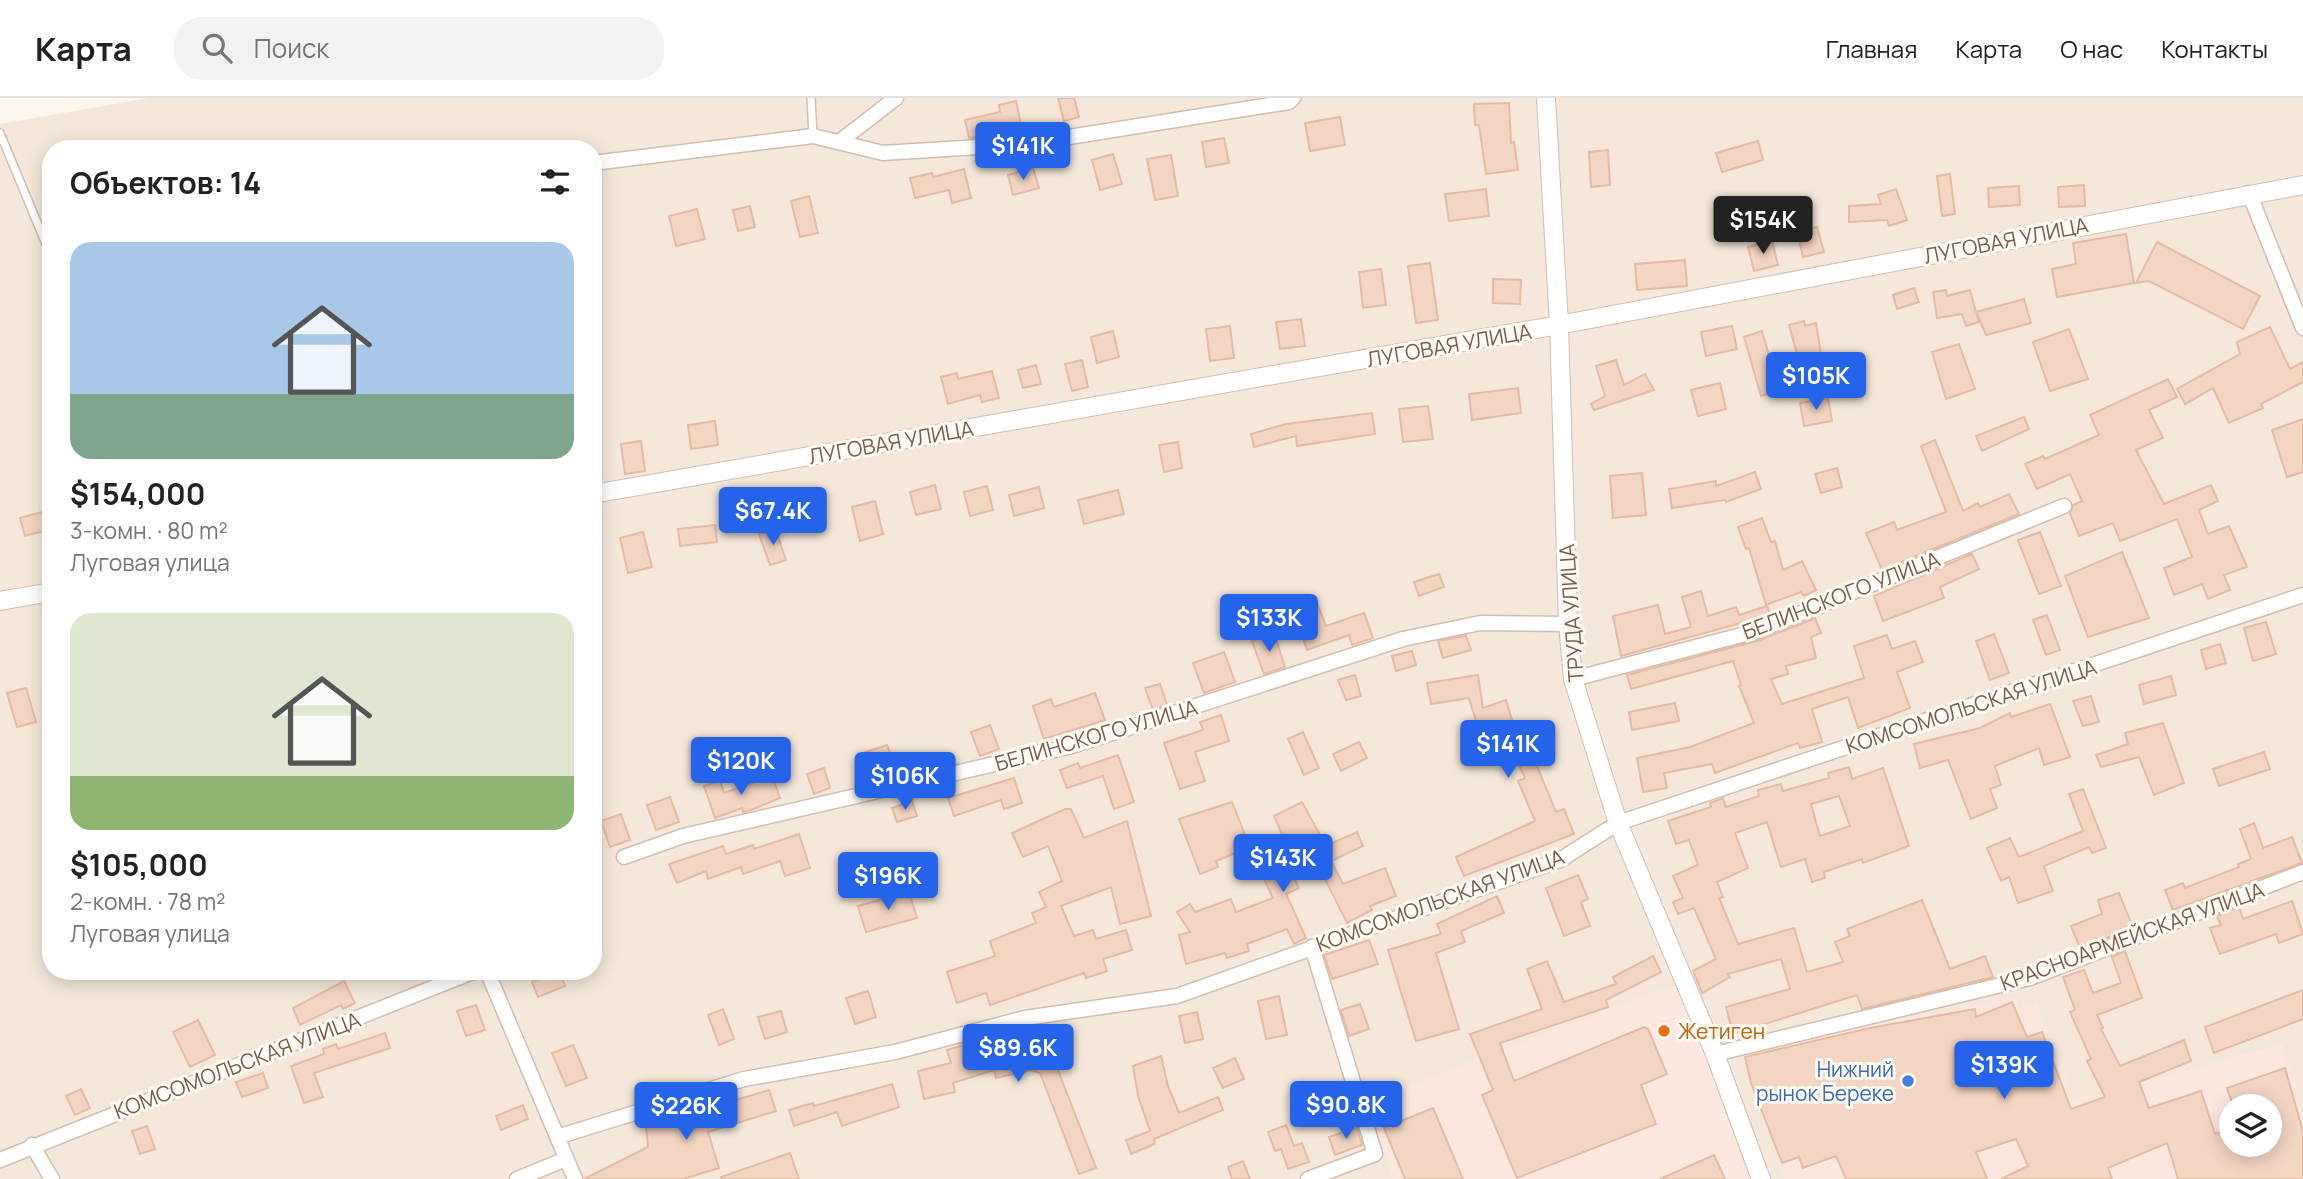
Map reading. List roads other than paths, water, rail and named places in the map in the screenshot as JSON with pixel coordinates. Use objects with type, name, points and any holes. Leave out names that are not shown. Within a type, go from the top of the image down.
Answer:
[{"type":"street","points":[[839,142],[896,98]]},
{"type":"street","points":[[602,162],[813,136],[883,153],[1025,144],[1289,102],[1293,98]]},
{"type":"street","name":"ТРУДА УЛИЦА","points":[[1546,98],[1559,325],[1567,624],[1573,679],[1618,823],[1716,1054],[1761,1179]]},
{"type":"street","name":"ЛУГОВАЯ УЛИЦА","points":[[602,492],[1559,325],[2249,193],[2303,185]]},
{"type":"street","points":[[2249,193],[2303,328]]},
{"type":"street","name":"БЕЛИНСКОГО УЛИЦА","points":[[1573,679],[1757,631],[2064,506]]},
{"type":"street","points":[[0,601],[42,594]]},
{"type":"street","name":"КОМСОМОЛЬСКАЯ УЛИЦА","points":[[557,1137],[744,1079],[895,1052],[1025,1018],[1177,996],[1560,860],[1618,823],[2303,595]]},
{"type":"street","name":"БЕЛИНСКОГО УЛИЦА","points":[[624,857],[683,836],[1072,746],[1403,639],[1480,623],[1567,624]]},
{"type":"street","name":"КРАСНОАРМЕЙСКАЯ УЛИЦА","points":[[1716,1054],[2030,978],[2303,872]]},
{"type":"street","points":[[1308,1179],[1375,1154],[1312,947]]},
{"type":"street","name":"КОМСОМОЛЬСКАЯ УЛИЦА","points":[[0,1160],[452,980]]},
{"type":"street","points":[[491,980],[575,1179]]},
{"type":"street","points":[[32,1145],[52,1179]]},
{"type":"street","points":[[517,1179],[566,1159]]},
{"type":"lane","points":[[811,98],[813,136]]},
{"type":"lane","points":[[0,133],[42,235]]},
{"type":"place","name":"Жетиген","points":[[1664,1031]]},
{"type":"place","name":"Нижний рынок Береке","points":[[1908,1081]]}]
